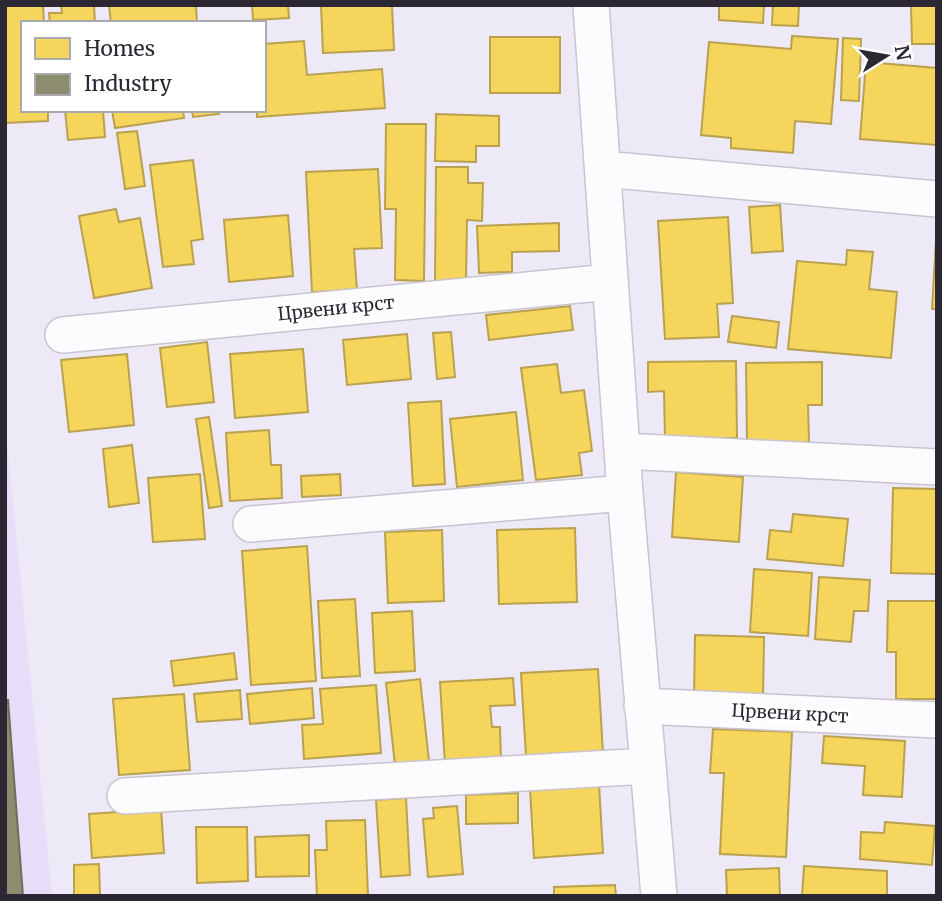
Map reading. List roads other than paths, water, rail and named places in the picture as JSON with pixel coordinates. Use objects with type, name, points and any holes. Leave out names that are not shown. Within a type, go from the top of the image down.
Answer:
[{"type":"street","points":[[591,5],[625,493],[659,896]]},
{"type":"street","points":[[603,169],[937,199]]},
{"type":"street","name":"Црвени крст","points":[[63,335],[610,282]]},
{"type":"street","points":[[623,451],[937,467]]},
{"type":"street","points":[[251,524],[625,493]]},
{"type":"street","name":"Црвени крст","points":[[642,706],[937,720]]},
{"type":"street","points":[[125,796],[647,766]]}]
